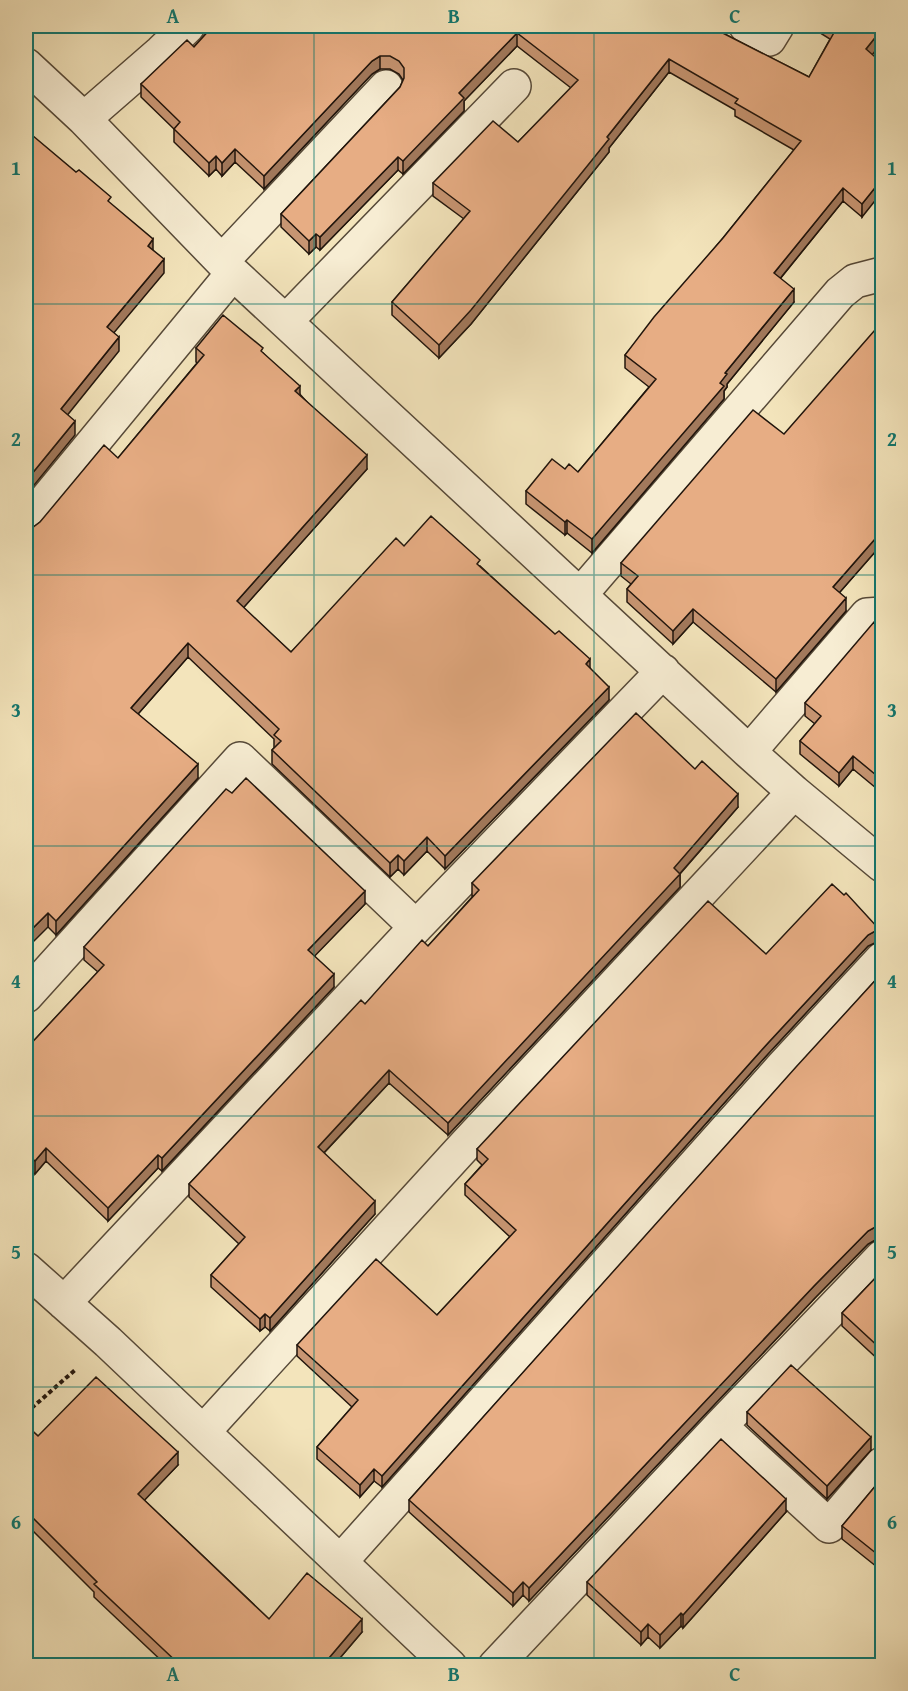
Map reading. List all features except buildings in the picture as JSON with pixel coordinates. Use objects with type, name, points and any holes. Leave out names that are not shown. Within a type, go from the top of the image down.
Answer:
[{"type":"street","points":[[84,119],[188,26]]},
{"type":"street","points":[[746,26],[769,39],[777,26]]},
{"type":"street","points":[[26,65],[84,119],[228,267],[749,752],[882,865]]},
{"type":"street","points":[[286,321],[514,86]]},
{"type":"street","points":[[26,524],[228,267],[386,87]]},
{"type":"street","points":[[580,595],[840,293],[855,281],[882,274]]},
{"type":"street","points":[[749,752],[867,615],[882,614]]},
{"type":"street","points":[[64,1304],[416,927],[663,671]]},
{"type":"street","points":[[26,996],[240,759],[416,927]]},
{"type":"street","points":[[203,1432],[467,1143],[794,792]]},
{"type":"street","points":[[341,1561],[782,1067],[882,959]]},
{"type":"street","points":[[495,1665],[882,1257]]},
{"type":"street","points":[[26,1269],[108,1342],[450,1665]]},
{"type":"street","points":[[720,1426],[829,1526],[882,1464]]},
{"type":"path","points":[[26,1413],[108,1342]]}]
